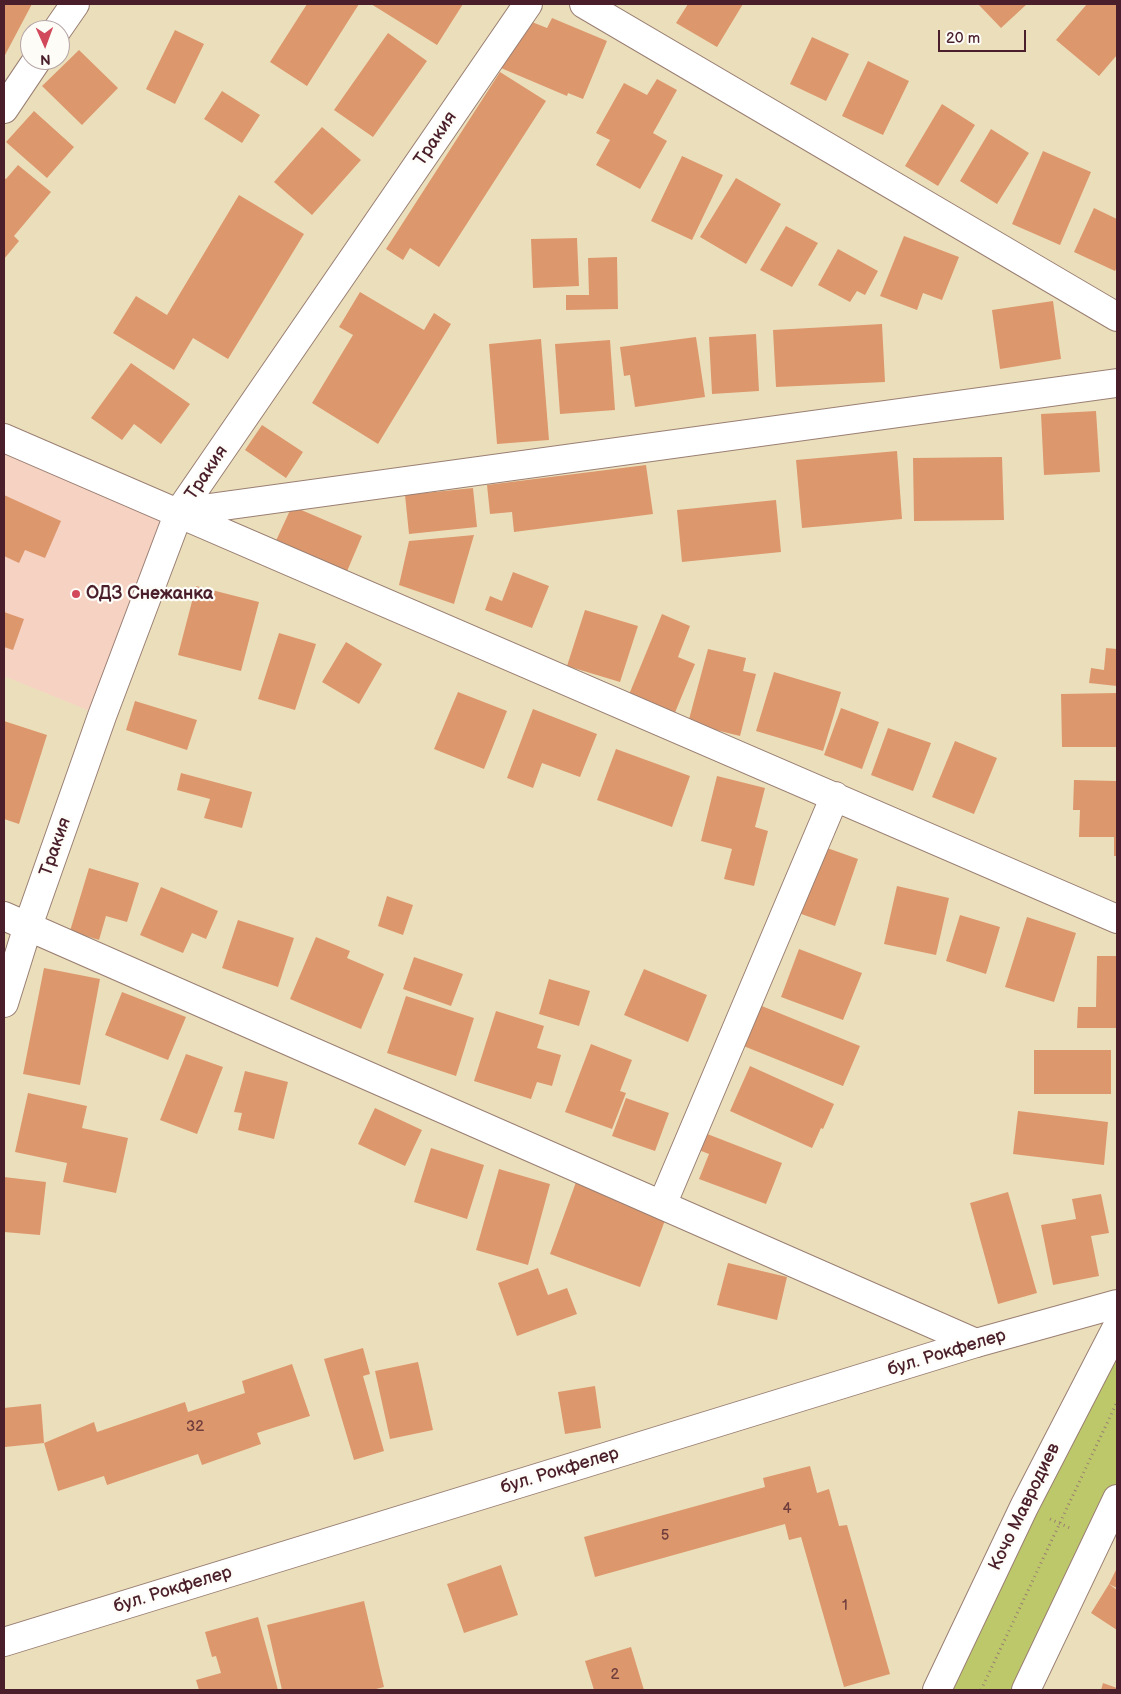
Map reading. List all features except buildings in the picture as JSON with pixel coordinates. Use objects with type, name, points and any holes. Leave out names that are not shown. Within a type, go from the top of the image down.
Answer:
[{"type":"street","points":[[64,20],[75,4]]},
{"type":"street","name":"Тракия","points":[[4,1003],[16,921],[102,716],[179,512],[528,4]]},
{"type":"street","points":[[584,4],[1117,317]]},
{"type":"street","points":[[4,109],[30,70]]},
{"type":"street","points":[[179,512],[1117,383]]},
{"type":"street","points":[[4,438],[835,796],[1117,920]]},
{"type":"street","points":[[662,1206],[835,796]]},
{"type":"street","points":[[4,938],[16,921],[976,1343]]},
{"type":"street","name":"бул. Рокфелер","points":[[4,1642],[976,1343],[1117,1304]]},
{"type":"street","name":"Кочо Мавродиев","points":[[937,1690],[1024,1507],[1117,1326]]},
{"type":"street","points":[[1026,1690],[1117,1499]]},
{"type":"path","points":[[980,1690],[1117,1402]]},
{"type":"path","points":[[1024,1507],[1097,1541]]},
{"type":"shaded area","name":"ОДЗ Снежанка","points":[[4,438],[179,512],[102,716],[4,676]]},
{"type":"green space","points":[[1117,1327],[1117,1499],[1026,1690],[937,1690]]},
{"type":"place","name":"ОДЗ Снежанка","points":[[76,594]]}]
